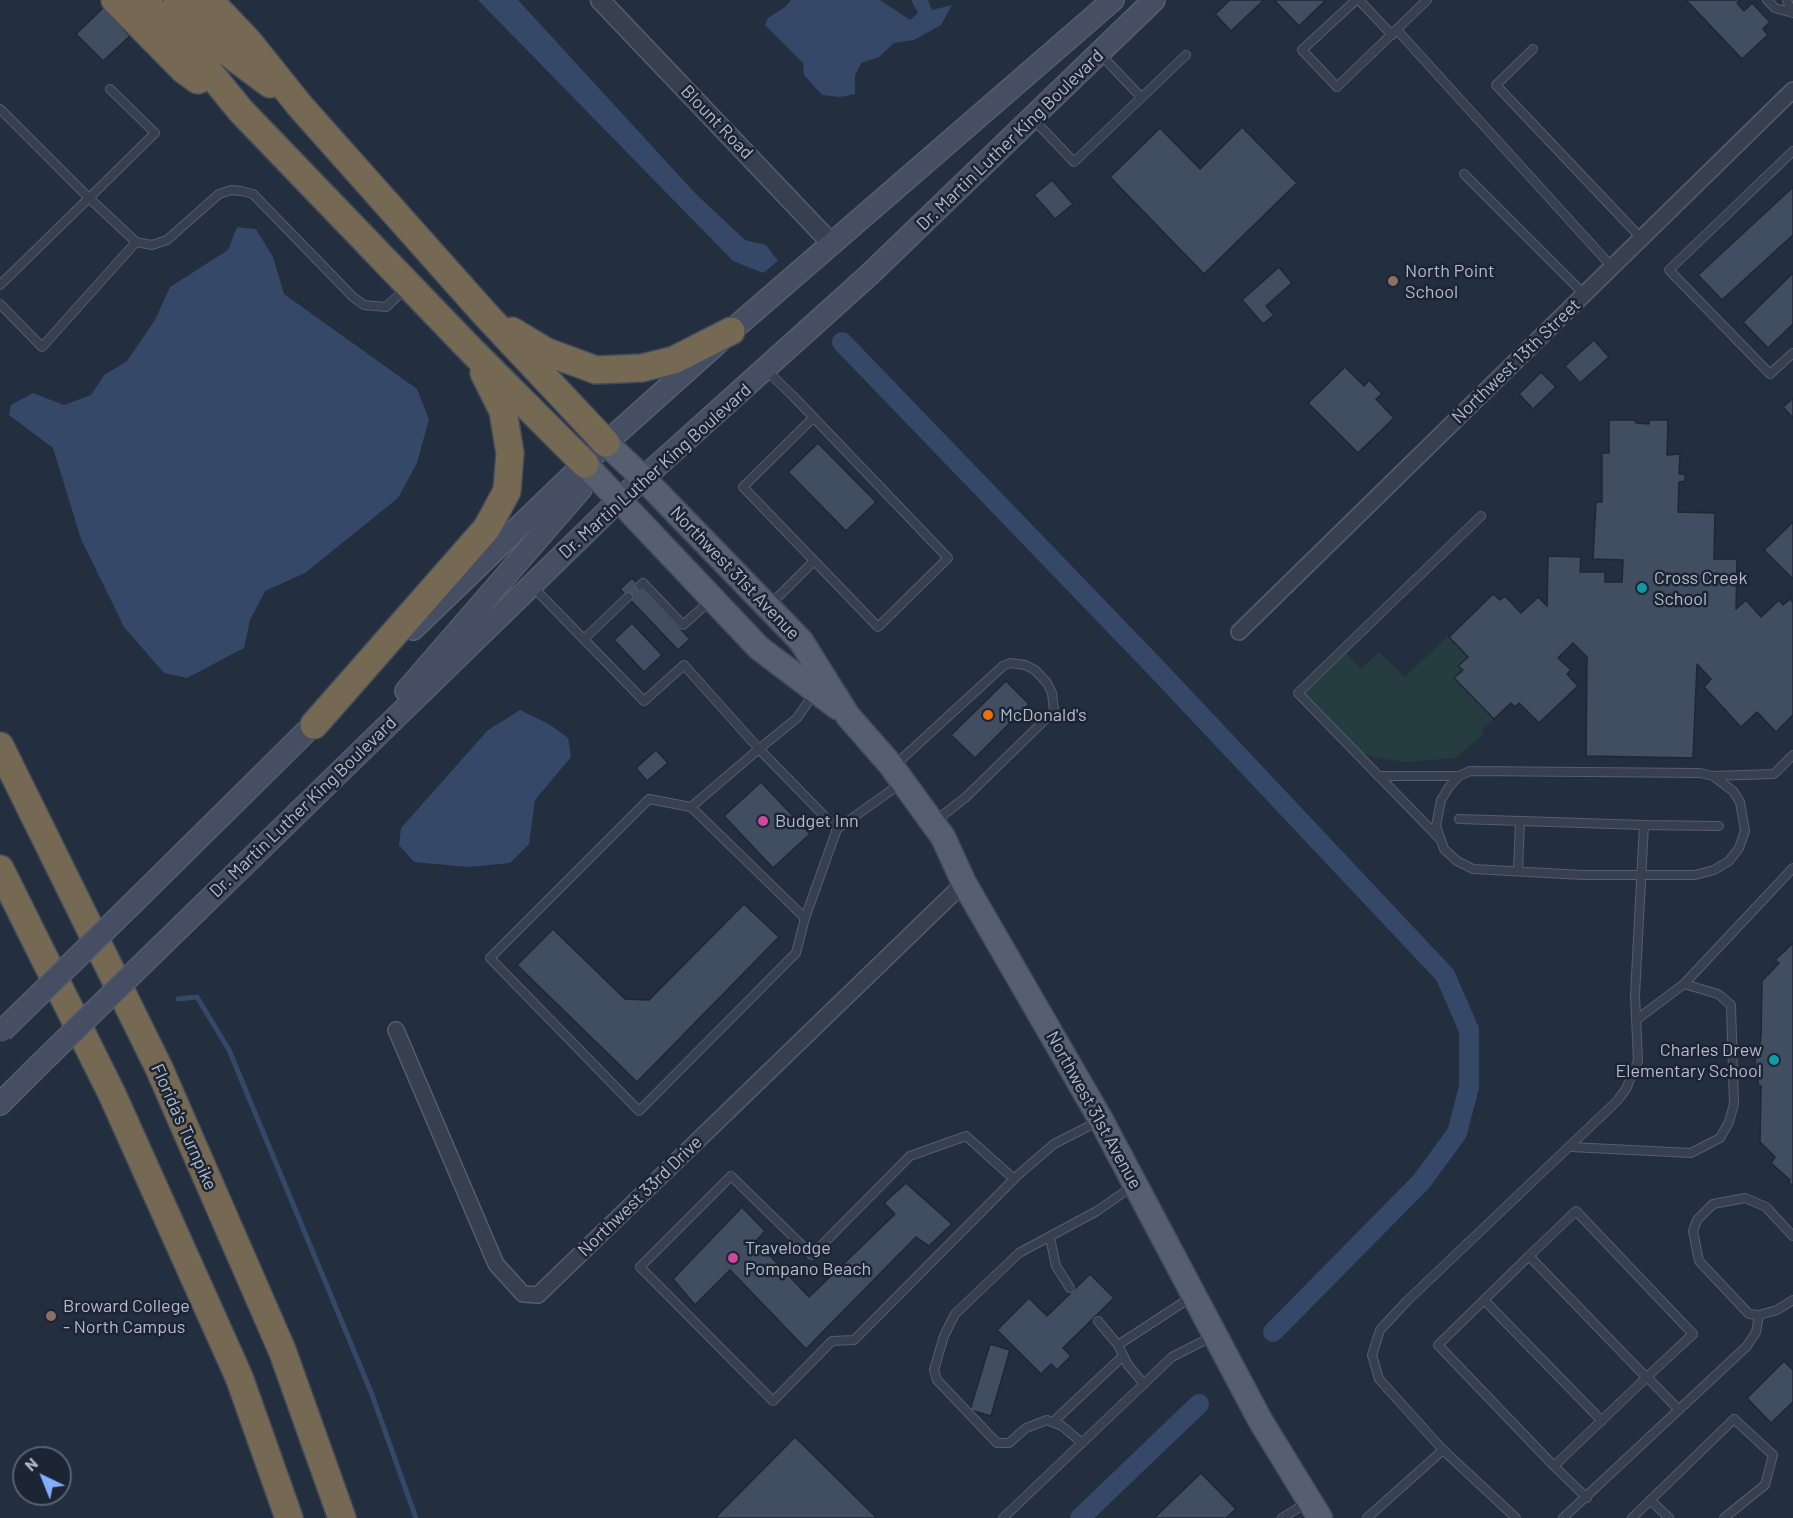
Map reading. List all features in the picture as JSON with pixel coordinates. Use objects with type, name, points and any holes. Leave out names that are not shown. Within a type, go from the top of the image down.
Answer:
[{"type":"highway","points":[[115,0],[184,70],[241,111]]},
{"type":"highway","points":[[143,0],[197,57],[241,111],[472,351],[585,464]]},
{"type":"highway","points":[[177,0],[227,52],[300,106]]},
{"type":"highway","points":[[209,0],[249,41],[300,106],[485,314],[606,443]]},
{"type":"highway","points":[[485,314],[547,352],[596,370],[642,368],[674,360],[731,331]]},
{"type":"highway","points":[[314,725],[487,528],[507,490],[510,453],[503,411],[472,351]]},
{"type":"highway","name":"Florida's Turnpike","points":[[0,746],[159,1068],[282,1350],[342,1518]]},
{"type":"highway","points":[[0,868],[112,1094],[234,1366],[289,1518]]},
{"type":"main road","name":"Dr. Martin Luther King Boulevard","points":[[1,1032],[606,443],[731,331],[1113,0]]},
{"type":"main road","name":"Dr. Martin Luther King Boulevard","points":[[0,1104],[618,501],[870,275],[1154,0]]},
{"type":"main road","name":"Northwest 31st Avenue","points":[[606,443],[644,479],[801,641],[848,716],[898,774],[944,837],[964,883],[1101,1120],[1260,1420],[1315,1510]]},
{"type":"main road","name":"Northwest 31st Avenue","points":[[585,464],[759,648],[848,716]]},
{"type":"main road","points":[[390,722],[408,687],[581,489],[585,464]]},
{"type":"street","name":"Blount Road","points":[[600,0],[833,244]]},
{"type":"street","name":"Northwest 13th Street","points":[[1239,632],[1793,90]]},
{"type":"street","name":"Northwest 33rd Drive","points":[[396,1030],[496,1264],[524,1294],[538,1295],[964,883]]},
{"type":"lane","points":[[1427,0],[1394,33],[1337,87],[1302,50],[1357,0],[1394,33],[1612,267]]},
{"type":"lane","points":[[1767,0],[1775,8],[1792,13]]},
{"type":"lane","points":[[1786,0],[1792,13]]},
{"type":"lane","points":[[1533,49],[1496,85],[1641,238]]},
{"type":"lane","points":[[1099,53],[1142,97]]},
{"type":"lane","points":[[1032,118],[1074,162],[1185,55]]},
{"type":"lane","points":[[0,285],[155,134],[110,88]]},
{"type":"lane","points":[[0,109],[136,242],[152,245],[167,240],[219,194],[231,190],[242,191],[253,194],[352,297],[364,305],[386,306],[409,285]]},
{"type":"lane","points":[[1793,151],[1669,270],[1770,374],[1793,353]]},
{"type":"lane","points":[[1464,174],[1584,294]]},
{"type":"lane","points":[[0,304],[42,347],[136,242]]},
{"type":"lane","points":[[766,370],[813,417],[948,558],[878,627],[743,487],[813,417]]},
{"type":"lane","points":[[1481,516],[1298,693],[1440,839],[1452,857],[1473,868],[1641,876],[1695,875],[1722,865],[1739,848],[1745,831],[1740,802],[1732,791],[1713,776]]},
{"type":"lane","points":[[768,607],[814,561]]},
{"type":"lane","points":[[640,586],[643,583],[683,625],[712,599]]},
{"type":"lane","points":[[531,585],[644,701],[684,665],[759,749],[837,829]]},
{"type":"lane","points":[[584,639],[628,597]]},
{"type":"lane","points":[[805,918],[691,807],[649,799],[490,958],[639,1111],[796,953],[805,918],[837,829],[898,774],[1003,666],[1010,663],[1025,665],[1035,670],[1047,683],[1052,693],[1054,711],[966,797],[933,823]]},
{"type":"lane","points":[[691,807],[796,718],[816,691]]},
{"type":"lane","points":[[1378,776],[1459,776],[1470,771],[1700,773],[1713,776],[1774,774],[1793,755]]},
{"type":"lane","points":[[1440,839],[1436,826],[1441,800],[1459,776]]},
{"type":"lane","points":[[1459,819],[1719,826]]},
{"type":"lane","points":[[1518,871],[1520,821]]},
{"type":"lane","points":[[1515,1518],[1443,1450],[1378,1379],[1373,1366],[1374,1343],[1380,1330],[1399,1309],[1571,1147],[1626,1089],[1638,1061],[1635,995],[1644,825]]},
{"type":"lane","points":[[1636,1020],[1684,984],[1793,868]]},
{"type":"lane","points":[[1571,1147],[1691,1153],[1720,1138],[1729,1122],[1734,1104],[1731,1005],[1719,994],[1684,984]]},
{"type":"lane","points":[[1014,1179],[966,1137],[910,1156],[812,1255],[731,1176],[640,1267],[773,1401],[832,1341],[854,1340],[1014,1179],[1054,1144],[1101,1120]]},
{"type":"lane","points":[[1082,1443],[1062,1426],[1047,1420],[1026,1428],[1009,1443],[997,1443],[937,1380],[934,1370],[944,1336],[955,1314],[1019,1253],[1097,1211],[1135,1184]]},
{"type":"lane","points":[[1793,1236],[1766,1207],[1745,1198],[1713,1204],[1697,1220],[1693,1231],[1699,1261],[1749,1314],[1759,1315],[1777,1310],[1793,1300]]},
{"type":"lane","points":[[1554,1466],[1693,1334],[1576,1211],[1438,1345],[1554,1466],[1587,1498]]},
{"type":"lane","points":[[1050,1238],[1056,1266],[1070,1288]]},
{"type":"lane","points":[[1529,1256],[1679,1410]]},
{"type":"lane","points":[[1118,1345],[1194,1295]]},
{"type":"lane","points":[[1484,1300],[1602,1421]]},
{"type":"lane","points":[[1563,1518],[1747,1346],[1756,1332],[1759,1315]]},
{"type":"lane","points":[[1098,1321],[1118,1345],[1123,1356],[1144,1384]]},
{"type":"lane","points":[[1003,1518],[1172,1357],[1215,1335]]},
{"type":"lane","points":[[1053,1422],[1123,1356]]},
{"type":"lane","points":[[1632,1518],[1734,1419],[1773,1455],[1765,1485],[1724,1518]]},
{"type":"lane","points":[[1367,1518],[1443,1450]]},
{"type":"lane","points":[[1650,1500],[1669,1518]]},
{"type":"lane","points":[[1282,1518],[1315,1510]]},
{"type":"green space","points":[[1448,636],[1468,657],[1459,665],[1463,670],[1454,678],[1494,719],[1481,730],[1484,734],[1455,758],[1405,762],[1372,757],[1358,751],[1298,693],[1343,650],[1361,669],[1379,652],[1405,677]]},
{"type":"water","points":[[478,0],[518,0],[695,193],[745,240],[766,245],[778,261],[763,273],[733,261]]},
{"type":"water","points":[[791,0],[880,0],[910,20],[918,13],[911,0],[928,0],[932,10],[952,5],[941,25],[914,40],[894,43],[879,57],[861,63],[855,76],[855,94],[840,97],[822,95],[804,75],[803,63],[765,25],[768,18],[785,7]]},
{"type":"water","points":[[237,227],[256,229],[273,257],[284,294],[417,389],[429,419],[417,463],[398,498],[305,573],[265,591],[250,620],[244,648],[187,678],[164,673],[124,627],[81,539],[53,448],[9,415],[11,405],[33,393],[64,405],[91,395],[104,375],[127,361],[155,320],[170,287],[228,250]]},
{"type":"water","points":[[520,710],[549,724],[568,738],[571,757],[535,800],[529,844],[510,863],[468,867],[414,862],[399,845],[401,828],[488,730]]},
{"type":"building","points":[[155,0],[124,30],[130,36],[103,61],[76,34],[104,7],[110,14]]},
{"type":"building","points":[[1230,0],[1264,0],[1231,31],[1215,14]]},
{"type":"building","points":[[1274,0],[1326,0],[1299,26]]},
{"type":"building","points":[[1686,0],[1741,0],[1737,3],[1744,11],[1752,3],[1770,22],[1763,29],[1768,35],[1742,59]]},
{"type":"building","points":[[1242,127],[1297,183],[1204,274],[1110,177],[1160,128],[1200,169]]},
{"type":"building","points":[[1052,180],[1073,204],[1055,219],[1034,195]]},
{"type":"building","points":[[1793,187],[1793,235],[1722,300],[1698,275]]},
{"type":"building","points":[[1279,267],[1292,283],[1266,306],[1274,315],[1263,324],[1242,300]]},
{"type":"building","points":[[1793,273],[1793,324],[1768,348],[1743,322]]},
{"type":"building","points":[[1594,340],[1609,357],[1580,383],[1565,366]]},
{"type":"building","points":[[1345,367],[1364,386],[1369,380],[1382,394],[1376,399],[1394,418],[1358,453],[1308,403]]},
{"type":"building","points":[[1541,372],[1556,387],[1533,409],[1519,394]]},
{"type":"building","points":[[1793,398],[1793,418],[1783,407]]},
{"type":"building","name":"Cross Creek School","points":[[1609,420],[1635,420],[1636,423],[1649,424],[1649,420],[1668,420],[1667,455],[1680,454],[1679,474],[1685,474],[1685,481],[1679,482],[1678,512],[1715,513],[1714,559],[1737,559],[1736,609],[1746,600],[1761,617],[1779,600],[1783,605],[1790,599],[1793,602],[1793,715],[1776,732],[1757,712],[1741,727],[1704,687],[1711,679],[1697,664],[1693,758],[1586,756],[1587,657],[1573,643],[1558,658],[1571,670],[1567,674],[1578,686],[1539,723],[1519,703],[1515,707],[1511,703],[1494,719],[1454,678],[1463,670],[1458,666],[1468,657],[1449,637],[1493,594],[1500,600],[1505,596],[1521,613],[1538,597],[1547,606],[1548,556],[1581,557],[1580,572],[1605,572],[1605,582],[1622,582],[1623,560],[1593,559],[1596,502],[1602,502],[1602,453],[1609,453]]},
{"type":"building","points":[[818,443],[876,502],[846,531],[788,472]]},
{"type":"building","points":[[1793,522],[1793,579],[1764,550]]},
{"type":"building","points":[[632,578],[690,639],[678,650],[620,589]]},
{"type":"building","points":[[632,623],[662,655],[644,672],[614,640]]},
{"type":"building","points":[[1006,681],[1029,704],[975,758],[951,735]]},
{"type":"building","points":[[656,750],[668,763],[647,781],[636,768]]},
{"type":"building","points":[[761,782],[810,834],[773,868],[724,816]]},
{"type":"building","points":[[744,904],[779,937],[637,1082],[517,965],[553,929],[625,999],[649,1000]]},
{"type":"building","name":"Charles Drew Elementary School","points":[[1793,943],[1793,1186],[1788,1182],[1790,1180],[1771,1163],[1775,1157],[1760,1142],[1761,1086],[1758,1085],[1759,1070],[1755,1070],[1756,1050],[1759,1050],[1761,1036],[1762,981],[1779,963],[1775,960]]},
{"type":"building","name":"Travelodge Pompano Beach","points":[[906,1183],[952,1224],[929,1246],[916,1237],[806,1349],[730,1270],[695,1305],[673,1279],[742,1207],[765,1231],[756,1241],[809,1297],[895,1214],[884,1203]]},
{"type":"building","points":[[1090,1274],[1114,1298],[1063,1348],[1071,1356],[1057,1370],[1051,1364],[1041,1374],[997,1330],[1029,1298],[1047,1316]]},
{"type":"building","points":[[990,1344],[1010,1350],[991,1416],[970,1410]]},
{"type":"building","points":[[1784,1361],[1793,1370],[1793,1402],[1771,1423],[1747,1398]]},
{"type":"building","points":[[795,1437],[877,1518],[715,1518]]},
{"type":"building","points":[[1201,1473],[1236,1509],[1226,1518],[1154,1518]]},
{"type":"waterway","points":[[842,342],[1157,669],[1445,975],[1469,1030],[1469,1087],[1457,1133],[1421,1182],[1273,1332]]},
{"type":"waterway","points":[[178,999],[197,997],[229,1050],[371,1392],[416,1518]]},
{"type":"waterway","points":[[1080,1518],[1199,1404]]},
{"type":"place","name":"North Point School","points":[[1393,281]]},
{"type":"place","name":"Cross Creek School","points":[[1642,588]]},
{"type":"place","name":"McDonald's","points":[[988,715]]},
{"type":"place","name":"Budget Inn","points":[[763,821]]},
{"type":"place","name":"Charles Drew Elementary School","points":[[1774,1060]]},
{"type":"place","name":"Travelodge Pompano Beach","points":[[733,1258]]},
{"type":"place","name":"Broward College - North Campus","points":[[51,1316]]}]
